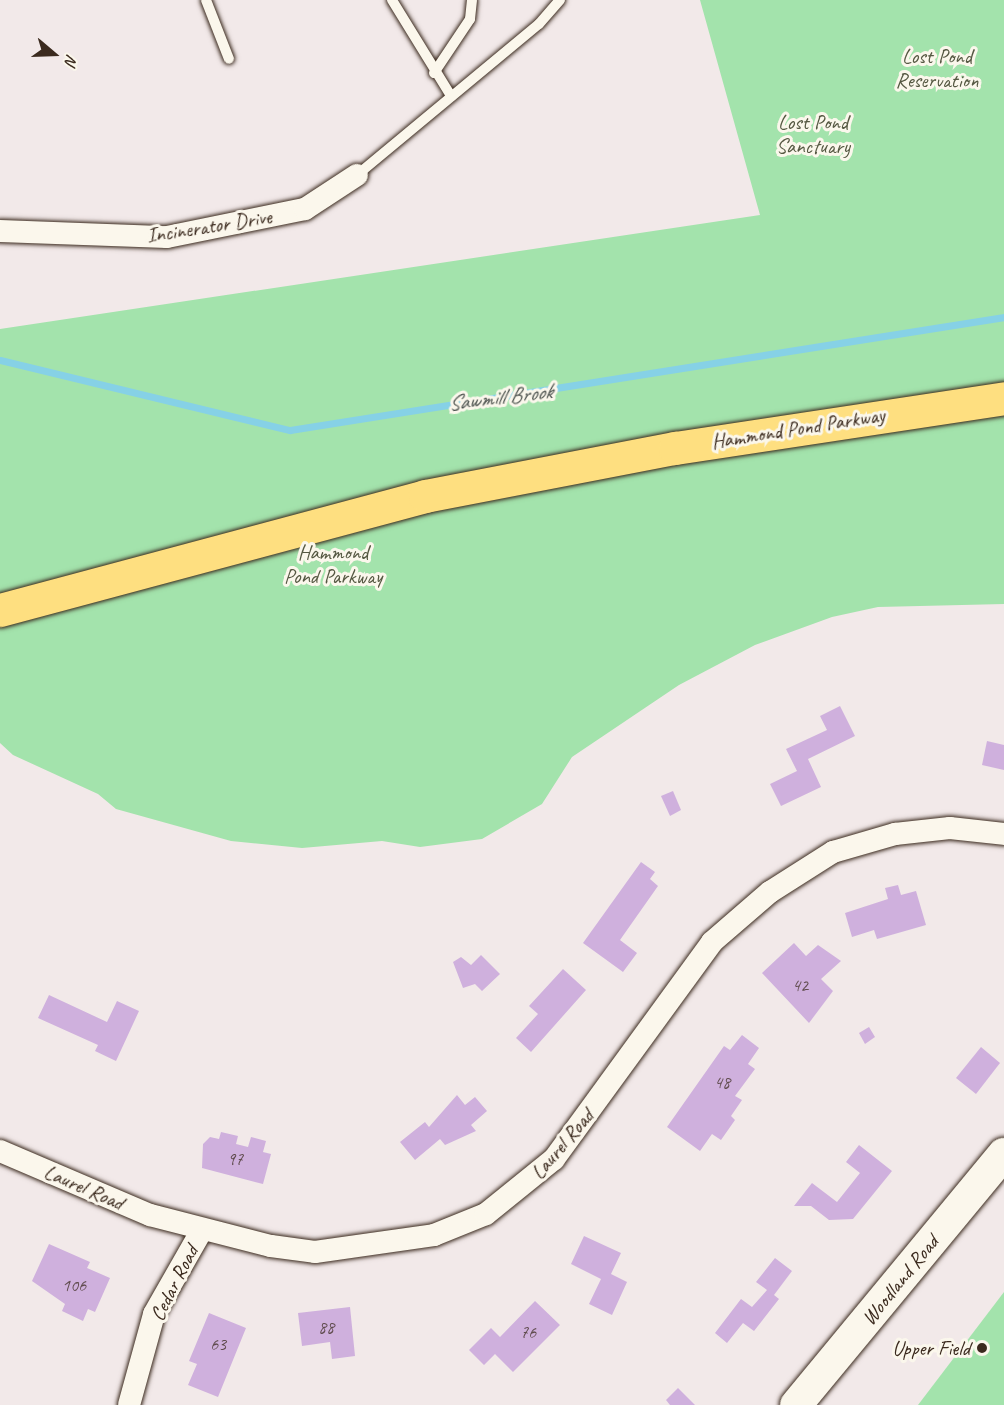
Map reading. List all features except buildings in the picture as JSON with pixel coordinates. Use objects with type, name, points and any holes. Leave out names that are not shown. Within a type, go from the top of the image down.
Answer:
[{"type":"main road","name":"Hammond Pond Parkway","points":[[0,610],[425,496],[675,448],[1004,398]]},
{"type":"street","name":"Incinerator Drive","points":[[0,231],[107,237],[201,232],[304,209],[357,175]]},
{"type":"street","name":"Laurel Road","points":[[0,1150],[150,1215],[201,1230],[315,1252],[434,1235],[486,1214],[554,1159],[712,942],[770,892],[833,852],[896,834],[950,828],[1004,834]]},
{"type":"street","name":"Woodland Road","points":[[796,1405],[1004,1154]]},
{"type":"street","name":"Cedar Road","points":[[129,1405],[154,1314],[201,1230]]},
{"type":"lane","points":[[206,0],[230,59]]},
{"type":"lane","points":[[392,0],[434,72],[451,96]]},
{"type":"lane","points":[[434,72],[470,19],[472,0]]},
{"type":"lane","name":"Incinerator Drive","points":[[357,175],[560,0]]},
{"type":"green space","name":"Hammond Pond Parkway","points":[[700,0],[1004,0],[1004,604],[878,607],[832,617],[755,645],[679,685],[572,757],[542,804],[482,839],[420,847],[382,841],[302,848],[231,841],[116,809],[98,794],[13,755],[0,743],[0,329],[760,215]]},
{"type":"green space","name":"Upper Field","points":[[1004,1292],[1004,1405],[918,1405]]},
{"type":"waterway","name":"Sawmill Brook","points":[[0,360],[290,430],[1004,317]]},
{"type":"place","name":"Upper Field","points":[[982,1348]]},
{"type":"park label","name":"Lost Pond Reservation","points":[[937,68]]},
{"type":"park label","name":"Lost Pond Sanctuary","points":[[813,134]]}]
